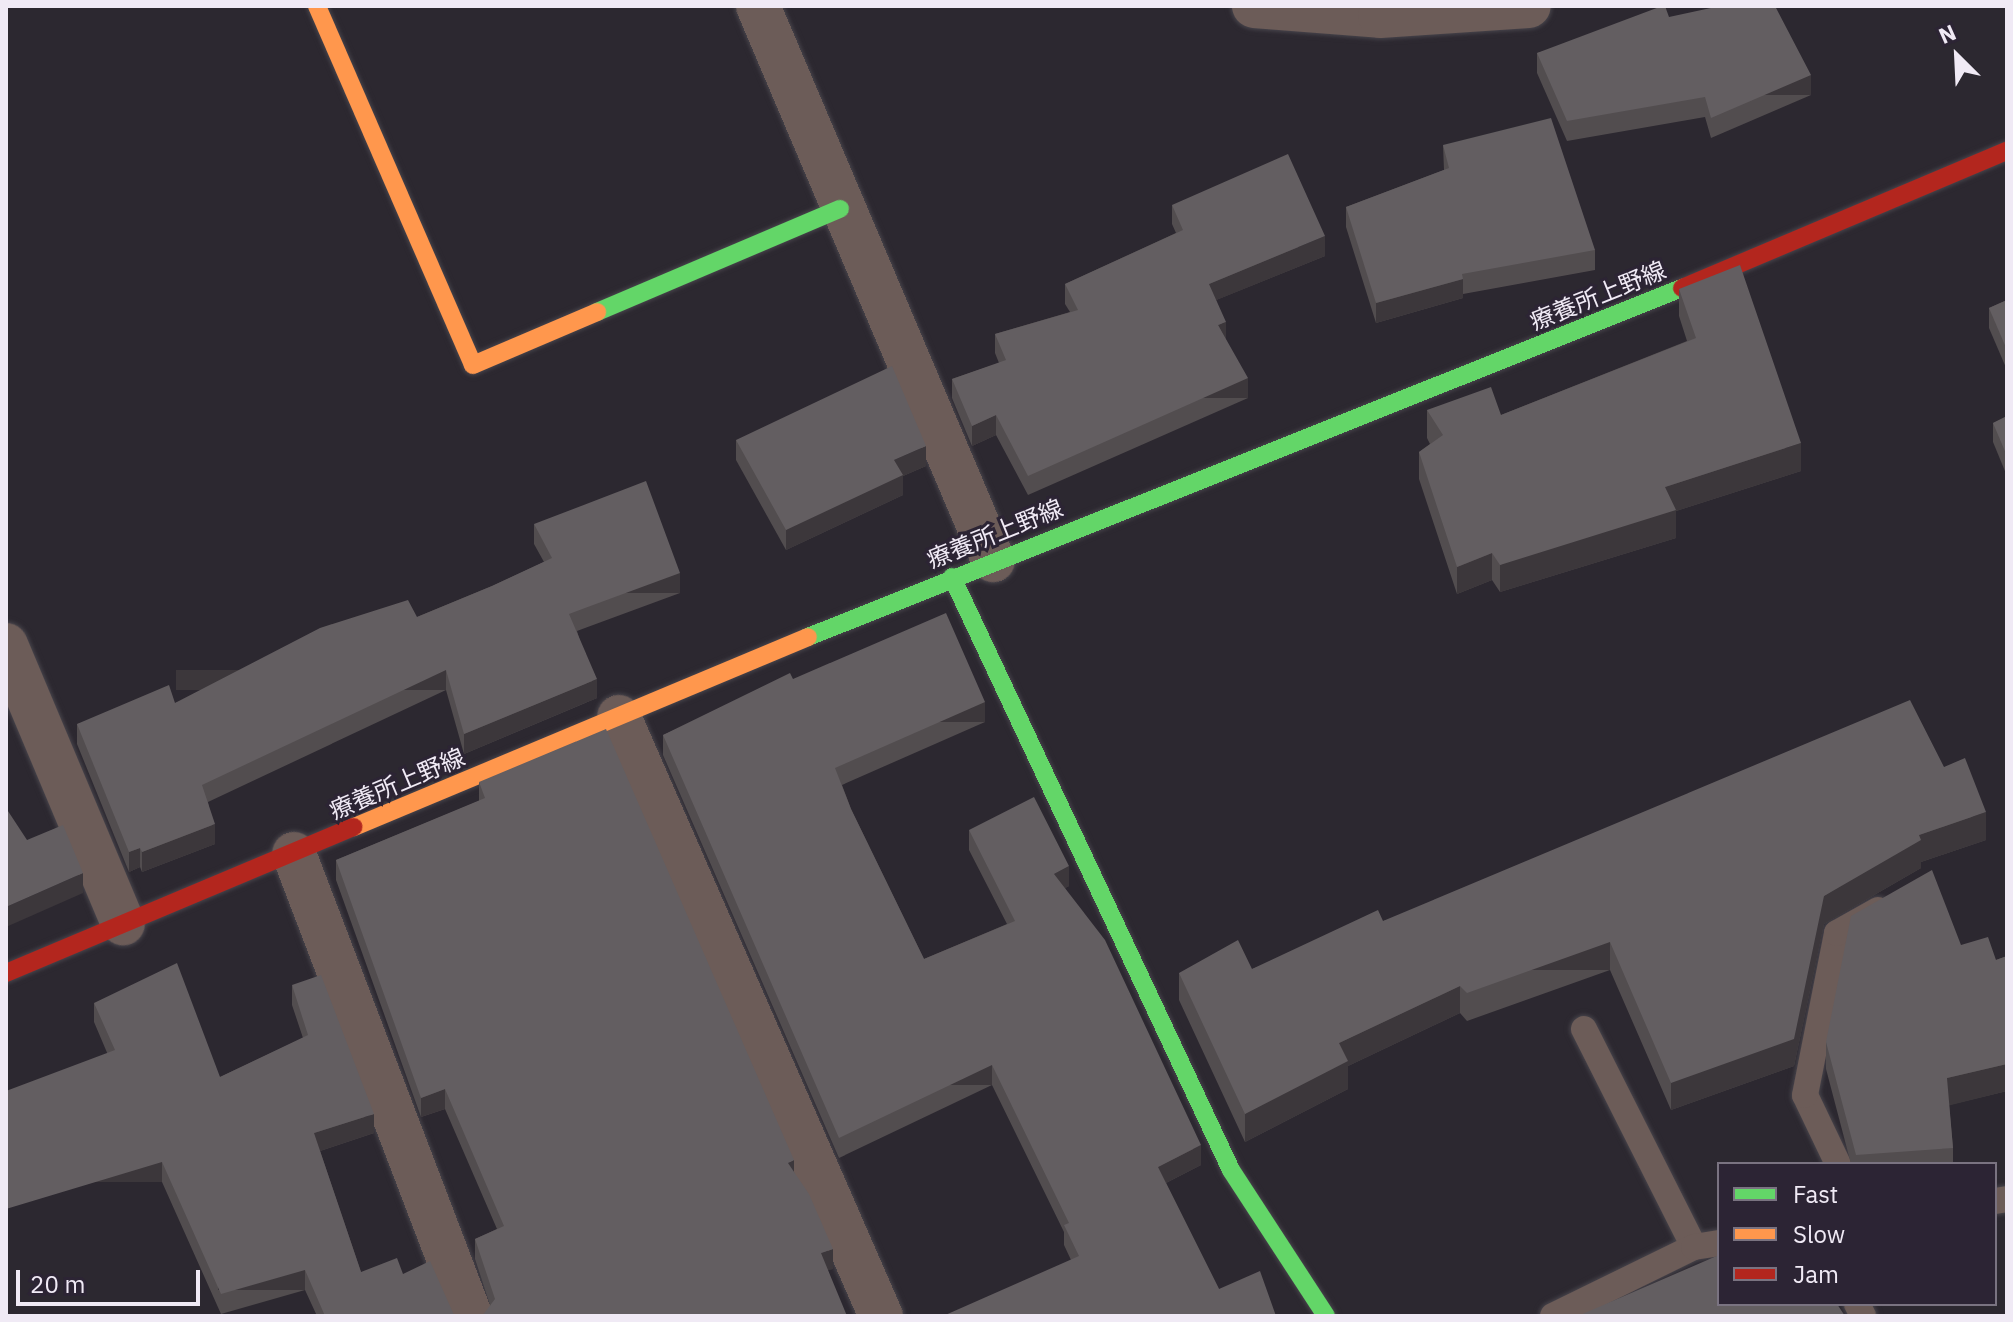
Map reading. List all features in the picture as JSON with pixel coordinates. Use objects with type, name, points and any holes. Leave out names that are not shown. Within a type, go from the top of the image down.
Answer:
[{"type":"street","points":[[317,6],[473,365],[840,209]]},
{"type":"street","points":[[758,6],[840,209],[993,560]]},
{"type":"street","points":[[1254,6],[1380,16],[1529,6]]},
{"type":"street","name":"療養所上野線","points":[[6,973],[993,560],[1716,275],[2007,151]]},
{"type":"street","points":[[952,577],[1231,1170],[1326,1316]]},
{"type":"street","points":[[6,645],[123,923]]},
{"type":"street","points":[[619,717],[881,1316]]},
{"type":"street","points":[[294,854],[470,1316]]},
{"type":"lane","points":[[1837,1162],[1805,1095],[1837,933],[1901,896]]},
{"type":"lane","points":[[1553,1316],[1706,1245],[1584,1029]]},
{"type":"building","points":[[1665,6],[1669,17],[1720,6],[1775,6],[1811,75],[1711,118],[1705,97],[1567,121],[1537,53]]},
{"type":"building","points":[[1551,118],[1595,250],[1462,274],[1463,279],[1376,303],[1346,207],[1449,168],[1443,145]]},
{"type":"building","points":[[1288,154],[1325,236],[1209,284],[1226,322],[1218,325],[1248,378],[1028,476],[996,415],[972,426],[952,379],[1006,360],[995,334],[1078,310],[1065,284],[1183,230],[1172,205]]},
{"type":"building","points":[[1740,265],[1801,443],[1665,487],[1676,510],[1500,565],[1492,553],[1457,567],[1419,452],[1443,435],[1427,410],[1491,387],[1501,415],[1696,338],[1679,289]]},
{"type":"building","points":[[2007,300],[2007,350],[1989,308]]},
{"type":"building","points":[[892,366],[926,446],[894,460],[903,475],[786,530],[736,440]]},
{"type":"building","points":[[2007,416],[2007,456],[1993,423]]},
{"type":"building","points":[[646,481],[680,573],[569,614],[597,679],[464,734],[446,670],[202,785],[215,824],[142,852],[140,848],[129,852],[77,724],[169,685],[175,703],[320,628],[408,600],[417,617],[492,586],[552,558],[534,524]]},
{"type":"building","points":[[946,613],[985,702],[835,768],[851,809],[924,959],[1015,921],[969,830],[1034,797],[1069,866],[1054,874],[1105,940],[1201,1145],[1158,1167],[1219,1289],[1260,1271],[1276,1316],[943,1316],[1079,1256],[1064,1225],[1069,1223],[992,1065],[839,1138],[663,735],[790,673],[793,679]]},
{"type":"building","points":[[1910,700],[1944,767],[1965,758],[1986,812],[1919,835],[1921,840],[1824,896],[1794,1039],[1671,1083],[1610,942],[1467,993],[1460,986],[1339,1043],[1348,1061],[1245,1114],[1179,973],[1238,940],[1252,969],[1378,910],[1383,921]]},
{"type":"building","points":[[606,729],[794,1160],[788,1163],[809,1194],[833,1249],[821,1253],[847,1316],[482,1316],[495,1299],[475,1239],[504,1226],[445,1089],[421,1098],[336,860],[485,798],[479,782]]},
{"type":"building","points":[[6,808],[27,840],[63,825],[83,873],[6,907]]},
{"type":"building","points":[[1932,870],[1961,945],[1988,937],[1996,960],[2007,956],[2007,1064],[1947,1078],[1953,1148],[1856,1155],[1826,1042],[1851,916]]},
{"type":"building","points":[[177,963],[220,1077],[308,1035],[292,985],[321,975],[374,1114],[314,1133],[361,1272],[397,1258],[403,1274],[430,1261],[454,1315],[460,1316],[325,1316],[305,1270],[221,1294],[162,1162],[6,1209],[6,1091],[115,1050],[94,1003]]},
{"type":"building","points":[[1717,1256],[1717,1306],[1838,1306],[1845,1316],[1578,1316]]},
{"type":"traffic: fast","points":[[597,312],[840,209]]},
{"type":"traffic: fast","points":[[808,637],[1682,288]]},
{"type":"traffic: fast","points":[[952,577],[1231,1170],[1326,1316]]},
{"type":"traffic: slow","points":[[317,6],[473,365],[597,312]]},
{"type":"traffic: slow","points":[[354,827],[808,637]]},
{"type":"traffic: jam","points":[[1682,288],[2007,151]]},
{"type":"traffic: jam","points":[[6,973],[354,827]]}]
